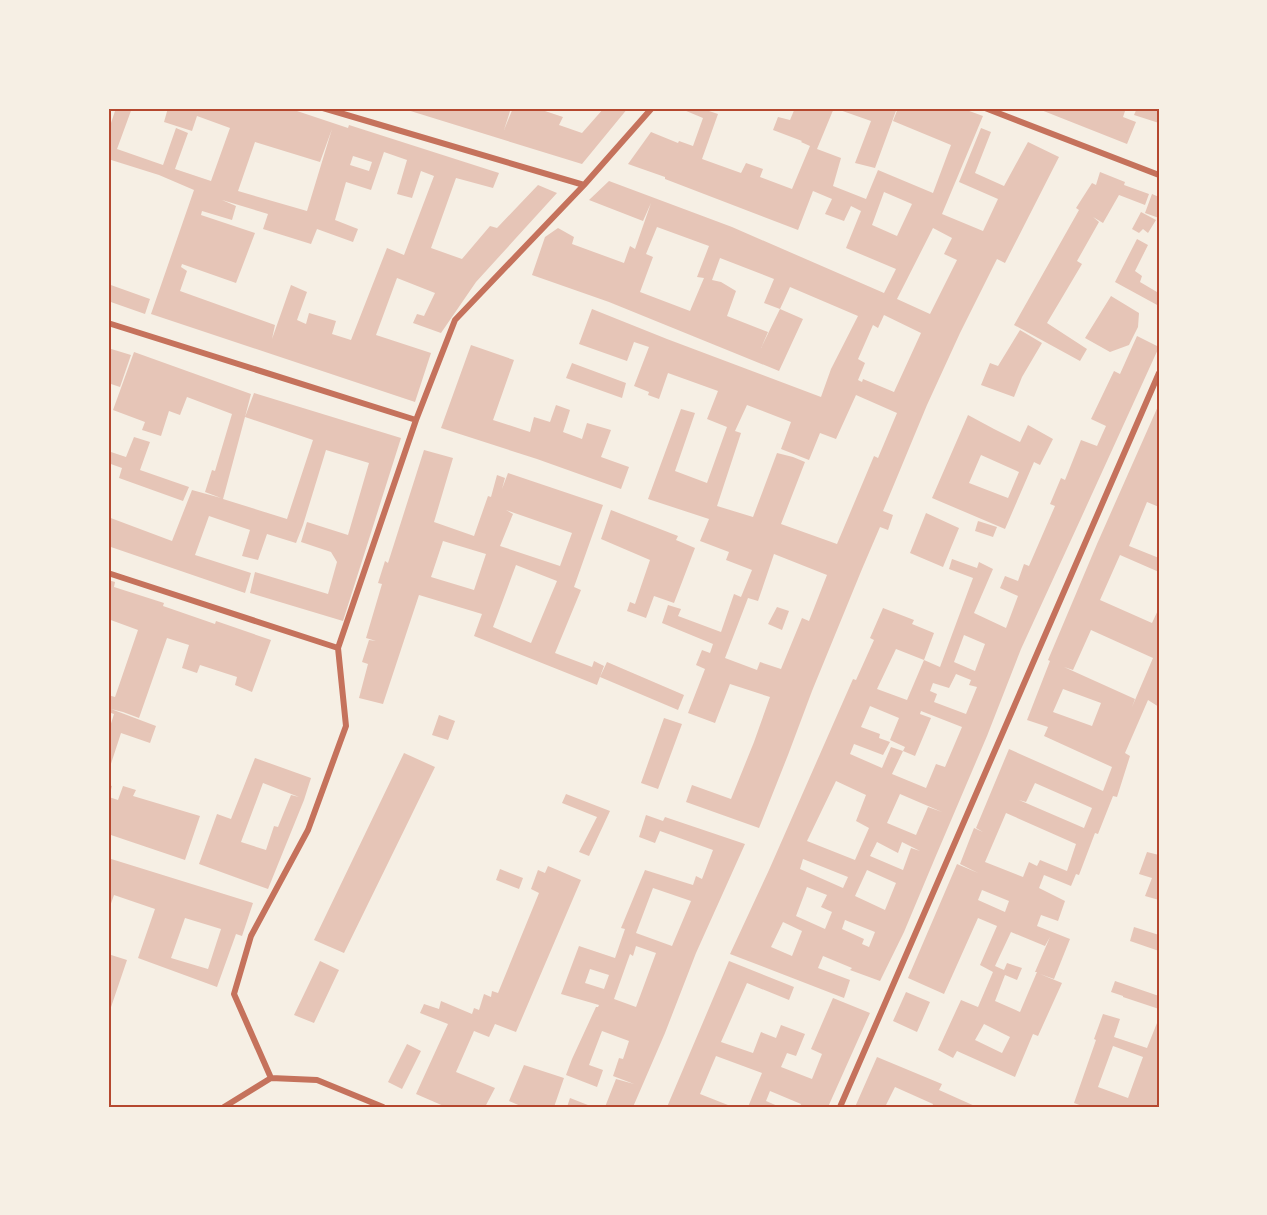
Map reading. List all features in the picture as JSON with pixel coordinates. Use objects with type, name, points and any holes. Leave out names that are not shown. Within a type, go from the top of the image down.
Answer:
[{"type":"street","points":[[323,108],[584,185]]},
{"type":"street","points":[[270,1078],[234,994],[251,936],[308,830],[346,726],[338,648],[416,420],[455,320],[584,185],[652,108]]},
{"type":"street","points":[[985,108],[1159,175]]},
{"type":"street","points":[[108,323],[416,420]]},
{"type":"street","points":[[840,1107],[1159,373]]},
{"type":"street","points":[[108,573],[338,648]]},
{"type":"street","points":[[224,1107],[270,1078],[317,1080],[384,1107]]},
{"type":"building","points":[[116,108],[132,108],[117,149],[163,165],[176,128],[188,133],[175,169],[211,181],[230,128],[197,116],[192,131],[164,122],[168,108],[288,108],[499,173],[493,188],[456,178],[431,248],[462,259],[490,226],[497,228],[538,185],[557,193],[476,282],[441,333],[413,323],[417,314],[424,316],[435,293],[397,278],[376,335],[431,353],[415,402],[151,314],[194,190],[159,175],[108,159],[108,132]],"holes":[[[332,129],[307,211],[238,191],[255,142],[320,162]],[[384,152],[407,160],[397,194],[412,198],[421,171],[434,176],[404,255],[387,248],[351,340],[332,334],[336,321],[309,313],[306,324],[297,320],[307,292],[291,285],[272,339],[275,325],[180,291],[187,271],[181,267],[182,264],[236,283],[255,233],[201,215],[202,211],[232,220],[236,206],[222,200],[268,214],[263,229],[311,244],[317,229],[353,242],[358,229],[335,220],[346,182],[371,190]],[[353,156],[372,162],[369,171],[350,165]]]},
{"type":"building","points":[[511,108],[504,130],[513,108],[536,108],[563,117],[559,125],[582,133],[604,108],[628,108],[582,164],[404,109]]},
{"type":"building","points":[[679,108],[706,108],[718,114],[702,159],[741,173],[746,163],[763,169],[760,177],[792,189],[810,146],[773,130],[778,117],[790,120],[795,108],[834,108],[817,149],[841,158],[833,186],[866,199],[878,170],[933,193],[951,145],[893,121],[898,108],[961,108],[983,116],[942,214],[983,231],[998,199],[959,182],[981,128],[991,132],[975,173],[1004,186],[1028,142],[1059,157],[1005,263],[997,259],[927,405],[883,511],[893,515],[888,530],[880,527],[812,691],[759,828],[686,802],[692,785],[731,799],[770,697],[730,684],[715,723],[688,713],[705,669],[696,665],[702,650],[710,653],[713,644],[662,623],[668,605],[681,609],[678,616],[721,632],[734,594],[741,597],[752,570],[726,560],[729,552],[700,541],[709,519],[648,499],[681,409],[695,413],[675,471],[707,483],[727,427],[707,419],[718,391],[668,373],[659,399],[634,386],[649,347],[634,342],[627,361],[579,344],[592,309],[821,397],[831,369],[858,316],[790,287],[780,309],[803,319],[779,371],[609,302],[532,275],[545,237],[558,228],[574,237],[572,244],[624,263],[630,246],[635,249],[651,203],[643,221],[589,200],[609,181],[732,227],[884,293],[896,269],[846,248],[861,211],[851,206],[844,221],[825,214],[832,199],[813,191],[798,230],[628,164],[651,132],[678,143],[679,141],[693,146],[703,118]],"holes":[[[884,192],[912,204],[897,236],[872,225]],[[657,227],[709,246],[697,277],[704,278],[690,311],[640,292],[653,257],[646,254]],[[933,228],[952,238],[944,254],[957,260],[930,314],[897,299]],[[720,258],[774,279],[764,303],[780,309],[761,348],[768,332],[727,316],[736,291],[721,282],[712,280]],[[884,315],[921,333],[894,392],[863,379],[862,382],[858,380],[865,363],[858,359],[873,325],[878,328]],[[856,395],[897,413],[878,458],[874,456],[837,544],[781,524],[805,462],[793,457],[777,453],[753,517],[717,506],[741,433],[735,431],[747,405],[791,422],[781,449],[809,460],[820,433],[836,439]],[[774,554],[827,575],[809,621],[802,618],[781,669],[760,662],[757,670],[725,658],[748,598],[758,601]]]},
{"type":"building","points":[[834,108],[897,108],[875,168],[855,163],[871,121]]},
{"type":"building","points":[[1036,108],[1126,108],[1123,117],[1136,122],[1127,144]]},
{"type":"building","points":[[1137,108],[1159,110],[1159,123],[1134,115]]},
{"type":"building","points":[[1100,172],[1125,182],[1124,185],[1149,194],[1145,205],[1119,195],[1103,223],[1093,217],[1099,222],[1077,261],[1082,264],[1047,323],[1087,349],[1080,361],[1014,325],[1079,210],[1076,208],[1092,183],[1096,185]]},
{"type":"building","points":[[1152,194],[1159,197],[1159,218],[1145,213]]},
{"type":"building","points":[[1141,212],[1156,220],[1148,233],[1143,229],[1139,233],[1132,229]]},
{"type":"building","points":[[1137,239],[1148,245],[1135,271],[1142,276],[1140,282],[1157,292],[1159,288],[1159,306],[1115,282]]},
{"type":"building","points":[[108,284],[150,299],[145,314],[108,301]]},
{"type":"building","points":[[1111,296],[1139,313],[1138,327],[1129,345],[1110,352],[1085,338]]},
{"type":"building","points":[[1020,330],[1042,343],[1022,377],[1014,397],[981,385],[990,363],[998,366]]},
{"type":"building","points":[[1137,336],[1159,347],[1021,649],[987,736],[904,932],[880,981],[850,970],[852,968],[823,956],[818,968],[850,980],[844,998],[730,954],[853,679],[856,680],[874,640],[870,638],[883,608],[914,620],[912,624],[934,633],[924,660],[940,667],[973,578],[949,569],[952,559],[977,568],[979,562],[993,569],[974,613],[1006,628],[1018,596],[1000,588],[1005,576],[1018,581],[1024,564],[1029,566],[1055,506],[1050,504],[1061,478],[1065,480],[1081,440],[1097,446],[1106,426],[1091,419],[1114,371],[1120,374]],"holes":[[[964,635],[985,644],[975,671],[954,662]],[[896,649],[924,660],[907,700],[877,689]],[[956,674],[971,680],[969,685],[977,687],[966,714],[934,702],[937,694],[930,691],[933,683],[949,688]],[[870,706],[899,718],[890,740],[905,747],[903,751],[891,747],[882,768],[850,754],[854,744],[883,755],[890,742],[879,738],[880,734],[861,727]],[[921,711],[962,727],[945,767],[936,764],[926,788],[892,774],[903,751],[915,756],[931,718],[920,714]],[[836,781],[866,795],[856,821],[869,828],[855,860],[807,841]],[[900,794],[942,812],[928,807],[916,835],[887,823]],[[877,842],[898,853],[902,842],[920,851],[911,848],[903,870],[870,856]],[[803,859],[848,877],[843,888],[800,869]],[[867,870],[896,883],[885,910],[855,896]],[[807,887],[827,895],[821,907],[832,912],[825,929],[796,916]],[[845,920],[875,932],[869,947],[862,944],[864,939],[842,929]],[[783,922],[802,931],[792,956],[771,947]]]},
{"type":"building","points":[[471,345],[514,360],[493,420],[530,432],[534,417],[550,422],[556,405],[570,410],[563,432],[582,439],[587,423],[611,430],[601,457],[629,467],[621,489],[441,428]]},
{"type":"building","points":[[108,348],[131,355],[120,387],[108,383],[110,372],[108,371]]},
{"type":"building","points":[[134,352],[251,394],[245,417],[254,393],[401,438],[343,621],[250,593],[255,572],[328,594],[337,562],[331,552],[301,542],[307,522],[348,535],[369,463],[326,450],[296,543],[267,534],[258,560],[242,556],[250,530],[209,516],[195,555],[251,573],[245,593],[108,546],[108,517],[172,541],[192,490],[221,498],[205,492],[212,470],[215,471],[232,414],[187,397],[180,415],[169,411],[161,436],[142,430],[145,422],[113,410]],"holes":[[[245,417],[313,440],[287,519],[223,499]]]},
{"type":"building","points":[[572,363],[626,383],[622,398],[566,378]]},
{"type":"building","points":[[1159,404],[1159,507],[1147,502],[1129,546],[1159,558],[1159,572],[1120,555],[1100,600],[1152,623],[1159,608],[1159,707],[1148,700],[1125,753],[1130,756],[1117,797],[1113,796],[1098,834],[1095,833],[1079,875],[1076,874],[1071,886],[1044,875],[1039,888],[1065,901],[1058,921],[1041,915],[1037,926],[1070,939],[1054,979],[1040,974],[1062,983],[1038,1036],[1033,1034],[1015,1077],[957,1051],[953,1058],[938,1050],[961,1000],[978,1007],[993,972],[980,965],[997,926],[978,918],[944,994],[908,978],[957,864],[978,873],[960,864],[974,828],[983,832],[976,828],[1009,749],[1103,791],[1112,767],[1044,736],[1048,727],[1027,720],[1050,661],[1048,660]],"holes":[[[1091,630],[1153,658],[1132,707],[1135,699],[1064,667],[1073,670]],[[1063,689],[1101,703],[1092,726],[1053,712]],[[1035,783],[1092,808],[1084,828],[1019,800],[1026,802]],[[1006,813],[1076,844],[1067,871],[1040,860],[1037,866],[1029,862],[1023,877],[985,862]],[[982,890],[1009,901],[1005,912],[978,900]],[[1011,932],[1045,946],[1050,937],[1020,1012],[995,1001],[1005,975],[1017,980],[1022,968],[1007,963],[1004,970],[995,966]],[[984,1024],[1010,1037],[1002,1053],[975,1040]]]},
{"type":"building","points":[[968,415],[1020,442],[1028,425],[1053,439],[1040,465],[1034,462],[1005,529],[932,498]],"holes":[[[981,455],[1019,472],[1008,498],[969,483]]]},
{"type":"building","points":[[134,437],[150,442],[140,470],[189,487],[183,501],[119,478],[122,468],[108,463],[108,451],[126,457]]},
{"type":"building","points":[[424,450],[453,458],[434,522],[474,536],[488,496],[491,497],[497,475],[505,478],[502,489],[508,473],[603,505],[574,587],[581,590],[555,653],[592,667],[594,661],[604,666],[597,685],[474,636],[482,614],[419,595],[383,704],[359,698],[368,664],[362,662],[369,640],[376,641],[366,638],[382,584],[378,583],[385,561],[388,563]],"holes":[[[506,510],[572,533],[560,566],[500,546],[513,514]],[[443,541],[486,554],[474,590],[431,577]],[[516,565],[557,581],[531,643],[493,627]]]},
{"type":"building","points":[[611,510],[678,536],[676,540],[695,548],[674,603],[654,596],[646,618],[627,611],[630,602],[635,604],[650,560],[601,539]]},
{"type":"building","points":[[926,513],[959,528],[943,567],[910,553]]},
{"type":"building","points":[[978,521],[997,527],[993,537],[975,531]]},
{"type":"building","points":[[108,580],[115,582],[114,587],[164,603],[163,606],[271,640],[252,692],[235,685],[237,677],[200,665],[197,673],[182,668],[189,645],[167,638],[139,718],[111,709],[156,726],[150,743],[121,733],[108,773],[108,733],[114,714],[108,712],[108,695],[115,697],[138,630],[108,619]]},
{"type":"building","points":[[777,607],[789,611],[782,630],[768,624]]},
{"type":"building","points":[[607,662],[684,695],[678,710],[600,677]]},
{"type":"building","points":[[439,715],[455,721],[448,740],[432,735]]},
{"type":"building","points":[[664,718],[682,724],[658,789],[641,783]]},
{"type":"building","points":[[404,753],[435,767],[344,953],[314,940]]},
{"type":"building","points":[[255,758],[311,778],[268,889],[199,864],[217,814],[231,819]],"holes":[[[263,783],[299,797],[291,795],[278,827],[274,826],[266,850],[241,842]]]},
{"type":"building","points":[[108,785],[112,786],[109,797],[118,800],[123,786],[136,790],[133,796],[200,816],[185,860],[108,834]]},
{"type":"building","points":[[566,794],[610,811],[589,856],[579,852],[597,817],[562,803]]},
{"type":"building","points":[[646,815],[663,821],[665,817],[745,844],[696,953],[633,1107],[605,1107],[616,1079],[634,1084],[613,1076],[619,1058],[623,1059],[629,1041],[602,1031],[589,1065],[603,1070],[597,1087],[566,1075],[596,1007],[599,1005],[561,994],[579,946],[615,958],[625,929],[621,928],[645,870],[693,885],[696,876],[702,879],[713,850],[660,831],[655,843],[639,837]],"holes":[[[653,888],[691,901],[672,946],[636,933]],[[636,946],[656,953],[636,1007],[614,999],[630,954],[633,956]],[[590,969],[609,975],[604,989],[585,983]]]},
{"type":"building","points":[[1147,852],[1159,855],[1159,900],[1145,896],[1152,878],[1139,874]]},
{"type":"building","points":[[108,858],[253,903],[242,936],[236,934],[217,987],[138,958],[155,909],[114,895],[108,912]],"holes":[[[185,918],[221,929],[208,969],[171,958]]]},
{"type":"building","points":[[548,866],[581,880],[516,1032],[495,1024],[489,1037],[474,1031],[456,1072],[495,1088],[485,1107],[446,1107],[416,1094],[448,1024],[420,1013],[424,1004],[439,1009],[441,1001],[472,1014],[474,1008],[479,1010],[484,994],[491,997],[492,991],[498,993],[539,893],[531,889],[538,870],[545,873]]},
{"type":"building","points":[[500,869],[523,878],[519,889],[496,880]]},
{"type":"building","points":[[1134,927],[1159,935],[1159,951],[1130,941]]},
{"type":"building","points":[[108,954],[127,960],[108,1016]]},
{"type":"building","points":[[320,961],[339,970],[314,1023],[294,1015]]},
{"type":"building","points":[[729,961],[794,987],[789,1000],[747,983],[721,1042],[753,1053],[761,1032],[776,1038],[781,1025],[805,1034],[796,1056],[787,1053],[781,1067],[812,1079],[822,1054],[811,1049],[833,998],[870,1013],[828,1107],[800,1107],[801,1104],[770,1091],[766,1101],[780,1107],[748,1107],[762,1073],[716,1056],[700,1094],[733,1107],[667,1107]]},
{"type":"building","points":[[1115,981],[1159,996],[1159,1009],[1111,992]]},
{"type":"building","points":[[906,992],[930,1002],[917,1032],[893,1021]]},
{"type":"building","points":[[1103,1014],[1120,1019],[1114,1037],[1147,1048],[1159,1018],[1159,1107],[1085,1107],[1074,1103],[1096,1040],[1094,1039]],"holes":[[[1113,1046],[1143,1057],[1128,1098],[1098,1087]]]},
{"type":"building","points":[[407,1044],[421,1051],[402,1089],[388,1082]]},
{"type":"building","points":[[877,1057],[942,1084],[939,1090],[977,1107],[932,1107],[933,1104],[895,1087],[885,1107],[855,1107]]},
{"type":"building","points":[[524,1065],[564,1078],[554,1107],[523,1107],[509,1101]]},
{"type":"building","points":[[570,1098],[593,1107],[567,1107]]}]
